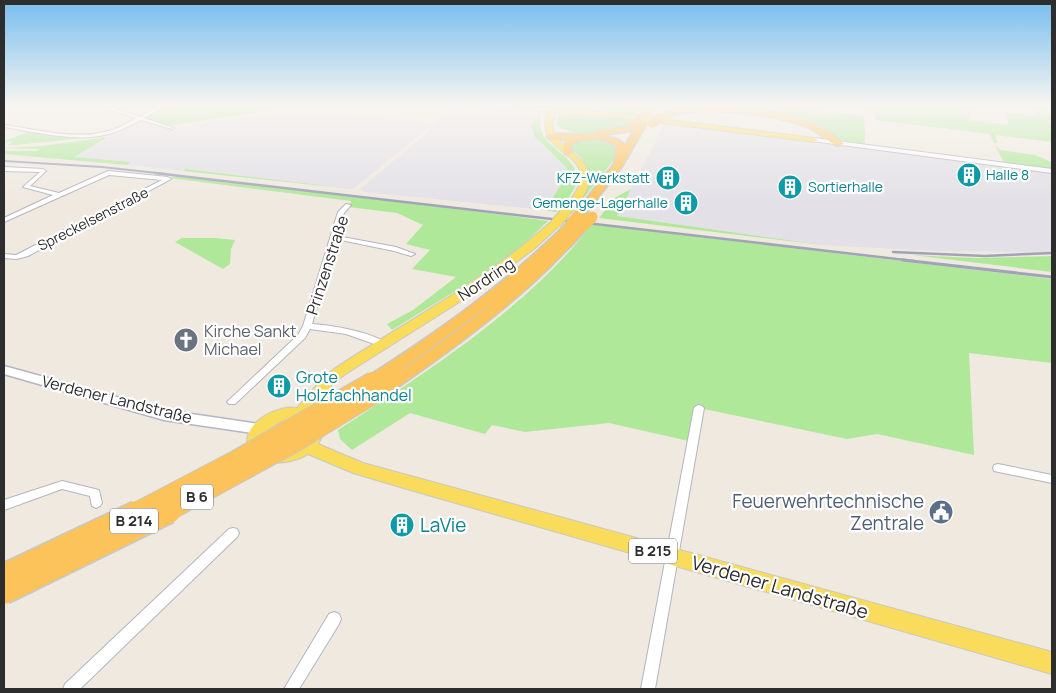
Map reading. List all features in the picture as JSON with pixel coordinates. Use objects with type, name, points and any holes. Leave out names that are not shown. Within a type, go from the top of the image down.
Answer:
[{"type":"highway","points":[[568,152],[567,147],[570,141],[578,137]]},
{"type":"highway","points":[[601,137],[620,143],[623,149],[618,165]]},
{"type":"highway","name":"B 6","points":[[4,575],[203,478],[441,351],[504,302],[546,265],[636,137]]},
{"type":"highway","name":"B 6","points":[[622,177],[640,137]]},
{"type":"highway","points":[[829,137],[840,144]]},
{"type":"highway","name":"B 6","points":[[578,219],[605,200]]},
{"type":"highway","name":"B 6","points":[[4,594],[216,487],[291,446],[378,385]]},
{"type":"main road","name":"Nordring","points":[[302,413],[321,388],[338,372],[501,271],[527,251],[556,223],[578,219],[580,196],[585,184],[585,174],[581,164],[551,137]]},
{"type":"main road","points":[[793,137],[814,140]]},
{"type":"main road","name":"Verdener Landstraße","points":[[4,370],[164,414],[260,429]]},
{"type":"main road","points":[[302,413],[316,420],[319,426],[319,432],[308,446],[288,456],[277,457],[262,454],[256,447],[255,441],[260,429],[266,422],[284,414],[302,413]]},
{"type":"main road","name":"Verdener Landstraße","points":[[308,446],[360,468],[1052,664]]},
{"type":"main road","name":"B 214","points":[[4,584],[102,538],[262,454]]},
{"type":"street","points":[[814,140],[1052,171]]},
{"type":"street","points":[[4,170],[41,170],[43,171],[42,174],[26,187],[59,194]]},
{"type":"street","points":[[4,220],[108,173],[168,179]]},
{"type":"street","name":"Spreckelsenstraße","points":[[17,257],[168,179]]},
{"type":"street","name":"Prinzenstraße","points":[[232,402],[302,336],[307,326],[341,212],[348,205]]},
{"type":"street","points":[[334,237],[412,254]]},
{"type":"street","points":[[4,256],[17,257]]},
{"type":"street","name":"Prinzenstraße","points":[[307,326],[372,339],[383,344]]},
{"type":"street","points":[[648,689],[699,408]]},
{"type":"street","points":[[998,468],[1052,479]]},
{"type":"street","points":[[4,505],[62,485],[95,493],[96,504]]},
{"type":"street","points":[[70,689],[233,533]]},
{"type":"street","points":[[291,689],[334,619]]},
{"type":"shaded area","points":[[108,137],[417,137],[353,189],[186,169],[183,171],[127,165],[130,163],[73,157]]},
{"type":"shaded area","points":[[422,137],[541,137],[542,145],[567,167],[568,173],[545,210],[365,192],[360,189]]},
{"type":"shaded area","points":[[658,137],[776,137],[1052,173],[1052,252],[934,251],[823,245],[617,216]]},
{"type":"green space","points":[[14,137],[93,137],[14,145],[8,145],[13,142],[4,141]]},
{"type":"green space","points":[[107,137],[74,157],[131,162],[127,165],[4,154],[4,151],[37,151],[40,149],[4,148],[42,146]]},
{"type":"green space","points":[[535,137],[544,137],[567,159],[573,166],[577,181],[575,188],[556,212],[545,210],[568,173],[567,168]]},
{"type":"green space","points":[[591,137],[614,141],[620,152],[571,214],[568,214],[587,189],[589,182],[587,168],[570,145],[573,141]]},
{"type":"green space","points":[[833,137],[865,137],[865,144],[836,140]]},
{"type":"green space","points":[[991,137],[996,137],[997,143],[994,143]]},
{"type":"green space","points":[[1014,137],[1052,137],[1052,142]]},
{"type":"green space","points":[[995,145],[1000,150],[1035,155],[1052,162],[1052,170],[1004,163]]},
{"type":"green space","points":[[186,169],[353,189],[183,171]]},
{"type":"green space","points":[[178,176],[548,221],[525,243],[496,266],[392,330],[387,324],[413,310],[456,277],[412,269],[430,250],[406,244],[423,225],[397,213],[349,207],[351,201],[169,178]]},
{"type":"green space","points":[[631,189],[617,216],[823,245],[599,218],[616,197]]},
{"type":"green space","points":[[592,224],[1052,279],[1052,363],[969,353],[974,455],[877,434],[847,439],[699,408],[693,442],[609,423],[525,432],[492,425],[485,434],[410,413],[352,450],[340,439],[338,430],[440,362],[507,310],[567,254]]},
{"type":"green space","points":[[182,238],[235,240],[231,249],[230,264],[223,269],[175,242]]},
{"type":"green space","points":[[912,255],[975,258],[1052,256],[1052,272]]},
{"type":"railway","points":[[4,161],[102,167],[166,174]]},
{"type":"railway","points":[[155,173],[914,261]]},
{"type":"railway","points":[[893,252],[985,256],[1052,253]]},
{"type":"railway","points":[[903,260],[1052,277]]},
{"type":"place","name":"Halle 8","points":[[969,175]]},
{"type":"place","name":"KFZ-Werkstatt","points":[[668,178]]},
{"type":"place","name":"Sortierhalle","points":[[790,187]]},
{"type":"place","name":"Gemenge-Lagerhalle","points":[[686,203]]},
{"type":"place","name":"Kirche Sankt Michael","points":[[186,340]]},
{"type":"place","name":"Grote Holzfachhandel","points":[[279,386]]},
{"type":"place","name":"Feuerwehrtechnische Zentrale","points":[[941,512]]},
{"type":"place","name":"LaVie","points":[[402,525]]}]
